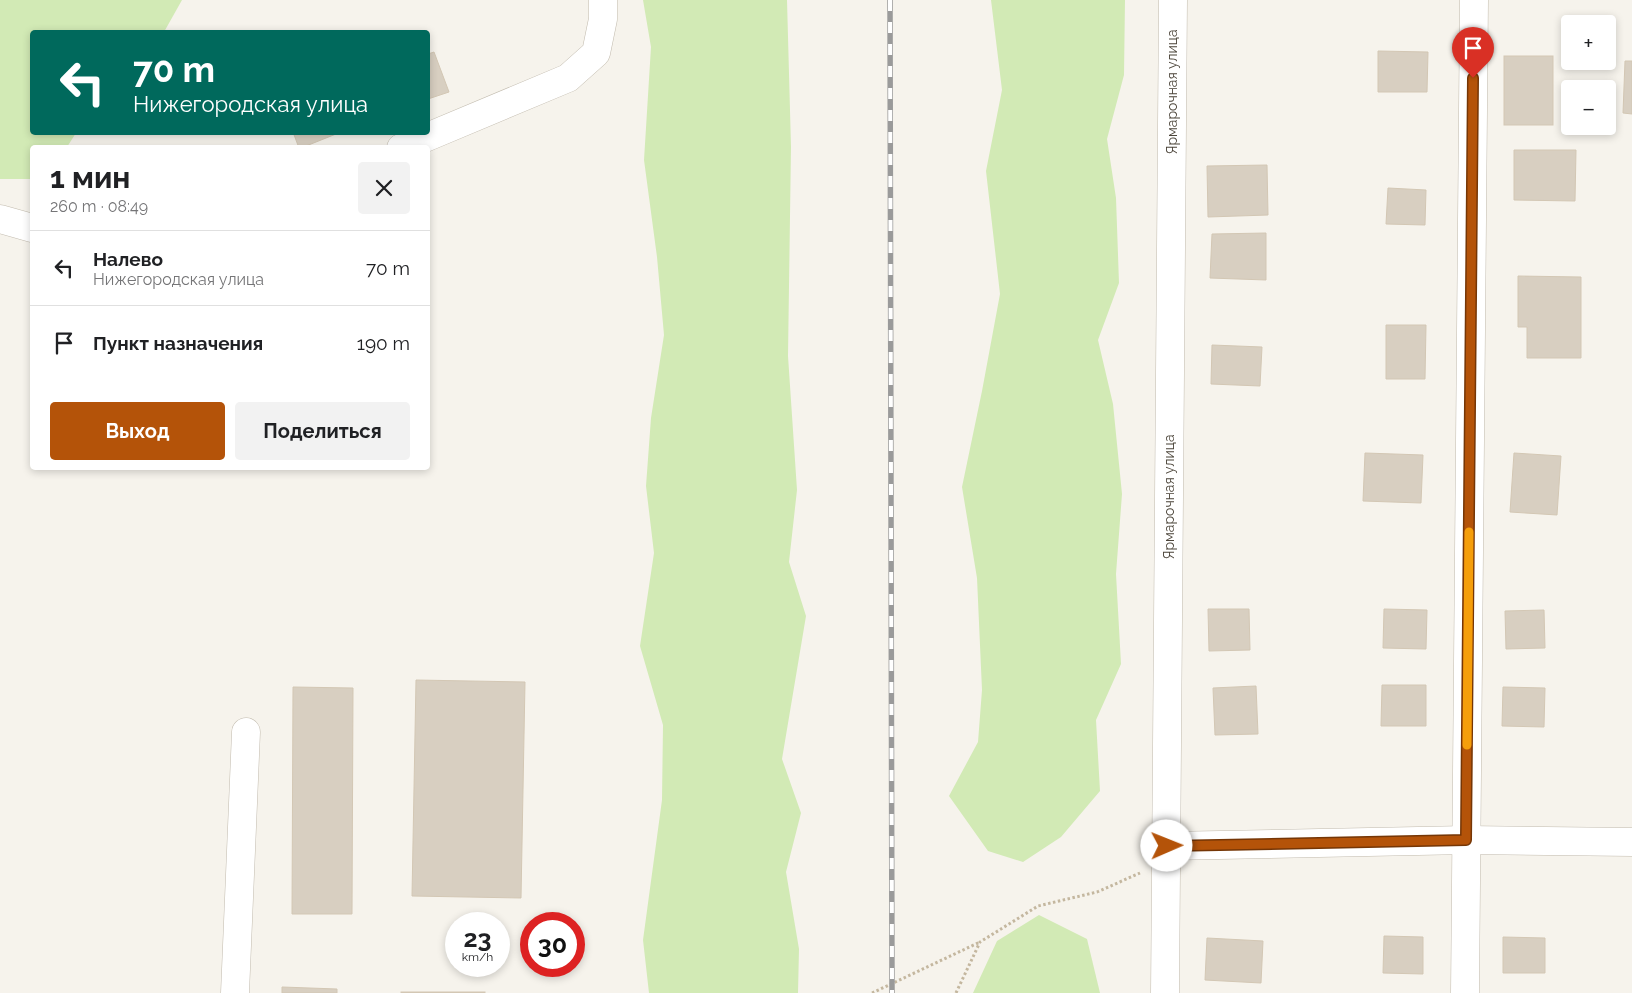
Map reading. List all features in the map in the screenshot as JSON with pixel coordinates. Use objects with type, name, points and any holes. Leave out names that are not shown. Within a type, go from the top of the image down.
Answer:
[{"type":"street","points":[[408,145],[568,78],[596,53],[603,20],[603,0]]},
{"type":"street","name":"Ярмарочная улица","points":[[1165,993],[1173,0]]},
{"type":"street","points":[[1465,993],[1474,0]]},
{"type":"street","points":[[0,219],[30,227]]},
{"type":"street","points":[[235,993],[246,732]]},
{"type":"street","points":[[1167,846],[1466,840],[1632,842]]},
{"type":"path","points":[[872,993],[980,942],[1038,906],[1096,892],[1142,872],[1167,846]]},
{"type":"path","points":[[956,993],[980,942]]},
{"type":"green space","points":[[0,0],[182,0],[165,30],[30,30],[30,135],[75,135],[68,145],[30,145],[30,179],[0,179]]},
{"type":"green space","points":[[643,0],[787,0],[791,147],[788,356],[797,490],[789,562],[806,616],[782,759],[801,813],[786,872],[799,949],[798,993],[649,993],[643,940],[662,800],[663,725],[640,646],[654,553],[646,486],[651,418],[664,335],[657,257],[644,160],[651,47]]},
{"type":"green space","points":[[991,0],[1125,0],[1124,75],[1107,139],[1116,198],[1119,283],[1098,340],[1113,404],[1122,494],[1116,574],[1121,664],[1096,720],[1100,791],[1061,837],[1023,862],[988,851],[949,796],[978,742],[982,690],[977,578],[962,487],[1000,294],[986,171],[1002,90]]},
{"type":"green space","points":[[1039,915],[1087,939],[1100,993],[973,993],[997,941]]},
{"type":"building","points":[[1378,51],[1428,52],[1427,92],[1378,92]]},
{"type":"building","points":[[434,52],[449,92],[430,98],[430,53]]},
{"type":"building","points":[[1504,56],[1553,56],[1553,125],[1504,125]]},
{"type":"building","points":[[1625,61],[1632,61],[1632,114],[1623,113]]},
{"type":"building","points":[[294,135],[334,135],[308,145],[298,145]]},
{"type":"building","points":[[1514,150],[1576,150],[1575,201],[1514,200]]},
{"type":"building","points":[[1267,165],[1268,215],[1208,217],[1207,166]]},
{"type":"building","points":[[1388,188],[1426,190],[1425,225],[1386,224]]},
{"type":"building","points":[[1266,233],[1266,280],[1210,278],[1212,234]]},
{"type":"building","points":[[1518,276],[1581,277],[1581,358],[1527,358],[1527,327],[1518,327]]},
{"type":"building","points":[[1386,325],[1426,325],[1425,379],[1386,379]]},
{"type":"building","points":[[1212,345],[1262,347],[1260,386],[1211,384]]},
{"type":"building","points":[[1365,453],[1423,455],[1421,503],[1363,501]]},
{"type":"building","points":[[1514,453],[1561,456],[1557,515],[1510,512]]},
{"type":"building","points":[[1208,609],[1249,609],[1250,650],[1209,651]]},
{"type":"building","points":[[1384,609],[1427,610],[1426,649],[1383,648]]},
{"type":"building","points":[[1544,610],[1545,648],[1506,649],[1505,611]]},
{"type":"building","points":[[416,680],[525,682],[521,898],[412,896]]},
{"type":"building","points":[[1382,685],[1426,685],[1426,726],[1381,726]]},
{"type":"building","points":[[1256,686],[1258,734],[1215,735],[1213,688]]},
{"type":"building","points":[[293,687],[353,688],[352,914],[292,914]]},
{"type":"building","points":[[1503,687],[1545,688],[1544,727],[1502,726]]},
{"type":"building","points":[[1384,936],[1423,937],[1423,974],[1383,973]]},
{"type":"building","points":[[1503,937],[1545,938],[1545,973],[1503,973]]},
{"type":"building","points":[[1207,938],[1263,941],[1261,983],[1205,980]]},
{"type":"building","points":[[282,987],[337,989],[337,993],[282,993]]},
{"type":"building","points":[[485,992],[485,993],[401,993]]},
{"type":"railway","points":[[890,0],[892,993]]},
{"type":"slow traffic","points":[[1467,745],[1469,532]]},
{"type":"route","points":[[1167,846],[1466,840],[1473,78]]}]
